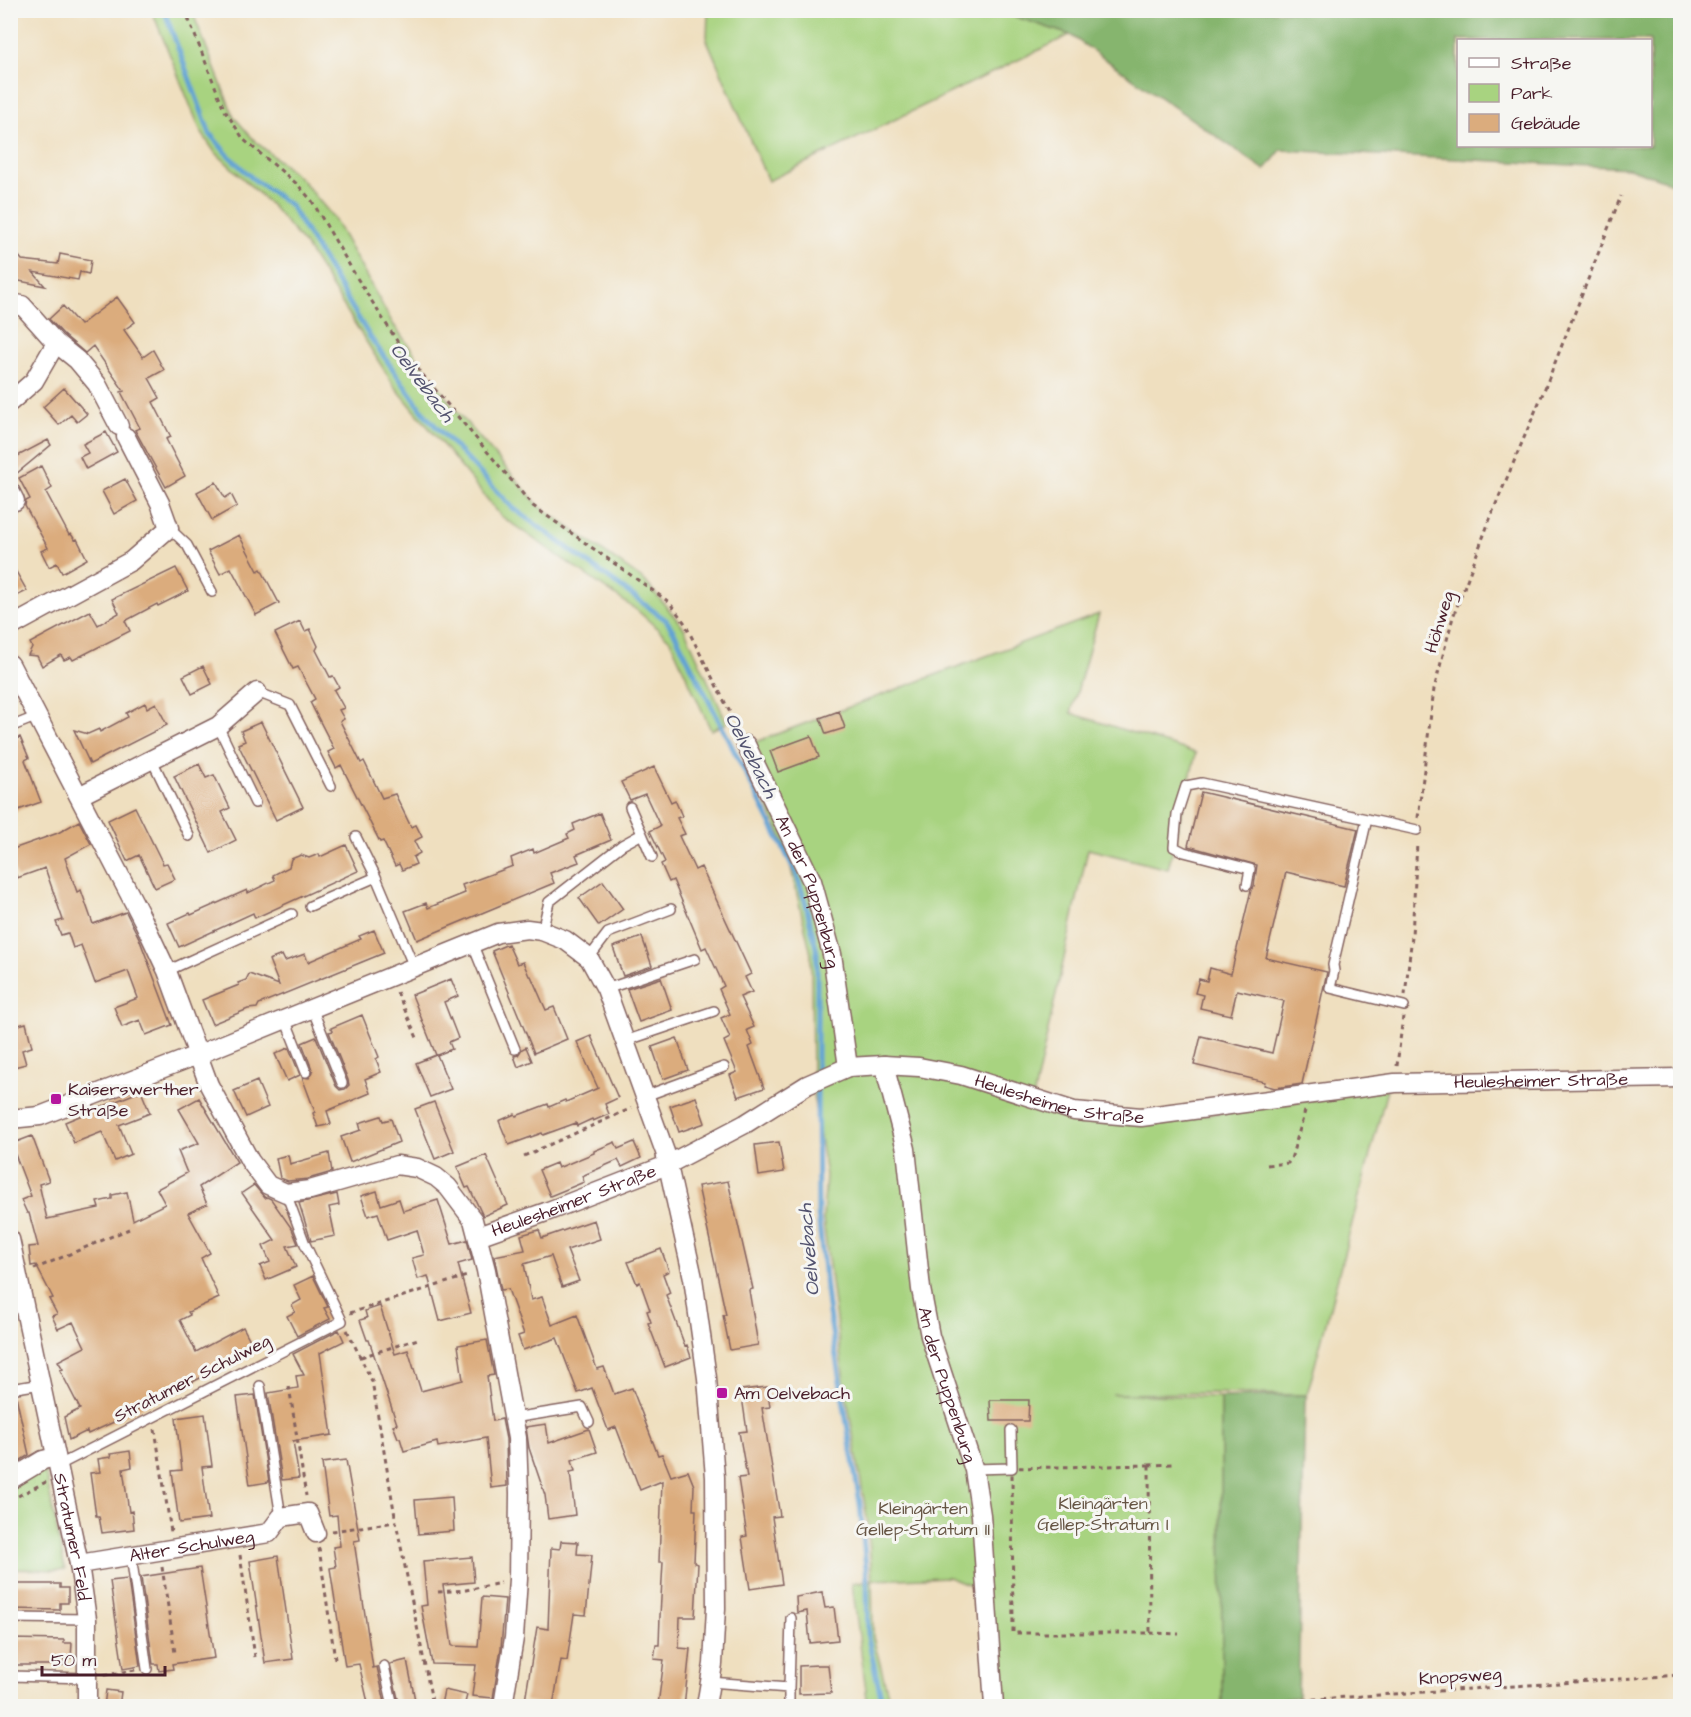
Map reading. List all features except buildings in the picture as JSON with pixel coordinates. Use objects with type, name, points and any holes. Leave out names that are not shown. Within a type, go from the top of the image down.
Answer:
[{"type":"street","points":[[10,303],[22,305],[57,343],[77,360],[97,384],[160,503],[169,528],[131,561],[10,627]]},
{"type":"street","points":[[10,402],[34,381],[57,343]]},
{"type":"street","points":[[10,664],[143,920],[167,971],[209,1085],[250,1161],[268,1185],[286,1193],[310,1190],[397,1165],[417,1168],[448,1186],[473,1220],[486,1270],[517,1438],[518,1579],[514,1638],[503,1707]]},
{"type":"street","points":[[79,796],[218,726],[257,692]]},
{"type":"street","name":"An der Puppenburg","points":[[746,745],[812,881],[832,954],[848,1067]]},
{"type":"street","points":[[10,1119],[40,1116],[498,933],[527,929],[542,931],[566,940],[589,958],[606,989],[665,1152],[693,1278],[707,1378],[715,1477],[716,1608],[713,1664],[706,1707]]},
{"type":"street","name":"An der Puppenburg","points":[[884,1065],[906,1149],[921,1289],[930,1336],[973,1468],[981,1515],[994,1707]]},
{"type":"street","name":"Heulesheimer Straße","points":[[478,1236],[667,1165],[745,1124],[807,1085],[848,1067],[884,1065],[919,1067],[961,1075],[1074,1111],[1141,1117],[1395,1083],[1680,1078]]},
{"type":"street","name":"Stratumer Feld","points":[[10,1239],[18,1273],[17,1298],[41,1384],[79,1564],[87,1618],[87,1707]]},
{"type":"street","name":"Stratumer Feld","points":[[10,1480],[43,1460],[58,1464]]},
{"type":"street","points":[[281,1517],[308,1513],[316,1533]]},
{"type":"street","name":"Alter Schulweg","points":[[79,1564],[269,1533],[281,1517]]},
{"type":"lane","points":[[169,528],[187,545],[212,592]]},
{"type":"lane","points":[[257,692],[290,705],[331,786]]},
{"type":"lane","points":[[10,727],[38,716]]},
{"type":"lane","points":[[218,726],[255,803]]},
{"type":"lane","points":[[152,760],[189,836]]},
{"type":"lane","points":[[1247,885],[1250,869],[1184,852],[1174,846],[1176,814],[1186,786],[1202,783],[1417,830]]},
{"type":"lane","points":[[630,807],[652,857]]},
{"type":"lane","points":[[1367,819],[1333,965],[1330,988],[1404,1006]]},
{"type":"lane","points":[[542,931],[549,902],[622,845],[642,834]]},
{"type":"lane","points":[[356,837],[376,877],[414,967]]},
{"type":"lane","points":[[310,906],[376,877]]},
{"type":"lane","points":[[589,958],[609,933],[671,909]]},
{"type":"lane","points":[[167,971],[292,914]]},
{"type":"lane","points":[[472,943],[515,1049]]},
{"type":"lane","points":[[606,989],[694,959]]},
{"type":"lane","points":[[312,1008],[342,1083]]},
{"type":"lane","points":[[625,1041],[714,1011]]},
{"type":"lane","points":[[285,1019],[306,1072]]},
{"type":"lane","points":[[646,1099],[724,1067]]},
{"type":"lane","points":[[286,1193],[306,1244],[341,1319]]},
{"type":"lane","name":"Stratumer Schulweg","points":[[58,1464],[341,1319]]},
{"type":"lane","points":[[10,1389],[41,1384]]},
{"type":"lane","points":[[260,1386],[281,1517]]},
{"type":"lane","points":[[513,1418],[582,1407],[589,1422]]},
{"type":"lane","points":[[973,1468],[1012,1468],[1011,1430]]},
{"type":"lane","points":[[131,1555],[147,1669]]},
{"type":"lane","name":"Stratumer Feld","points":[[10,1618],[87,1618]]},
{"type":"lane","points":[[789,1707],[791,1618]]},
{"type":"lane","points":[[384,1666],[393,1707]]},
{"type":"lane","points":[[10,1676],[87,1676]]},
{"type":"lane","points":[[710,1682],[789,1688]]},
{"type":"path","points":[[185,10],[224,110],[244,140],[297,184],[312,201],[357,278],[414,363],[533,506],[669,602],[684,622],[746,745]]},
{"type":"path","name":"Höhweg","points":[[1395,1083],[1412,936],[1417,830],[1434,689],[1453,617],[1493,511],[1543,393],[1621,196]]},
{"type":"path","points":[[391,976],[418,1040]]},
{"type":"path","points":[[1268,1165],[1288,1163],[1291,1159],[1310,1094]]},
{"type":"path","points":[[524,1156],[646,1099]]},
{"type":"path","points":[[18,1273],[40,1268],[129,1229]]},
{"type":"path","points":[[433,1707],[396,1522],[372,1381],[341,1319],[486,1270]]},
{"type":"path","points":[[361,1357],[421,1338]]},
{"type":"path","points":[[289,1386],[308,1513]]},
{"type":"path","points":[[155,1429],[175,1653]]},
{"type":"path","points":[[10,1500],[47,1482],[58,1464]]},
{"type":"path","points":[[1174,1464],[1012,1468],[1013,1634],[1179,1634]]},
{"type":"path","points":[[1149,1465],[1150,1633]]},
{"type":"path","points":[[335,1659],[316,1533],[396,1522]]},
{"type":"path","points":[[238,1538],[255,1657]]},
{"type":"path","points":[[438,1592],[466,1590],[518,1579]]},
{"type":"path","points":[[87,1676],[147,1669]]},
{"type":"path","name":"Knopsweg","points":[[1241,1707],[1303,1700],[1680,1675]]},
{"type":"green space","points":[[708,10],[998,11],[1070,35],[768,181],[707,40]]},
{"type":"green space","points":[[152,11],[192,11],[234,117],[255,141],[302,180],[333,217],[393,324],[453,407],[539,506],[645,581],[684,628],[727,723],[711,730],[670,640],[638,611],[501,516],[393,384],[306,246],[273,207],[214,151],[201,132]]},
{"type":"green space","points":[[998,11],[1680,11],[1680,186],[1629,168],[1281,150],[1265,170],[1070,35]]},
{"type":"green space","points":[[1099,614],[1071,713],[1196,753],[1168,869],[1088,849],[1032,1103],[1090,1123],[1146,1123],[1387,1090],[1307,1395],[1112,1394],[1221,1397],[1222,1706],[1012,1706],[1006,1701],[996,1683],[969,1466],[984,1591],[948,1577],[872,1580],[868,1524],[843,1374],[823,1219],[826,1175],[812,1088],[811,954],[786,847],[742,747]]},
{"type":"green space","points":[[1307,1395],[1298,1697],[1222,1706],[1221,1397]]},
{"type":"green space","points":[[44,1466],[65,1570],[11,1569],[11,1487]]},
{"type":"green space","points":[[872,1580],[873,1637],[891,1706],[868,1706],[852,1583]]},
{"type":"waterway","name":"Oelvebach","points":[[164,10],[210,134],[252,178],[290,205],[370,337],[427,417],[513,508],[666,620],[674,632],[796,873],[817,952],[817,1076]]},
{"type":"waterway","points":[[1640,10],[1680,20]]},
{"type":"waterway","name":"Oelvebach","points":[[817,1086],[818,1214],[828,1307],[860,1504],[867,1580],[868,1638],[883,1706]]},
{"type":"place","name":"Kaiserswerther Straße","points":[[56,1099]]},
{"type":"place","name":"Am Oelvebach","points":[[722,1393]]},
{"type":"park label","name":"Kleingärten Gellep-Stratum I","points":[[1103,1513]]},
{"type":"park label","name":"Kleingärten Gellep-Stratum II","points":[[923,1518]]}]
